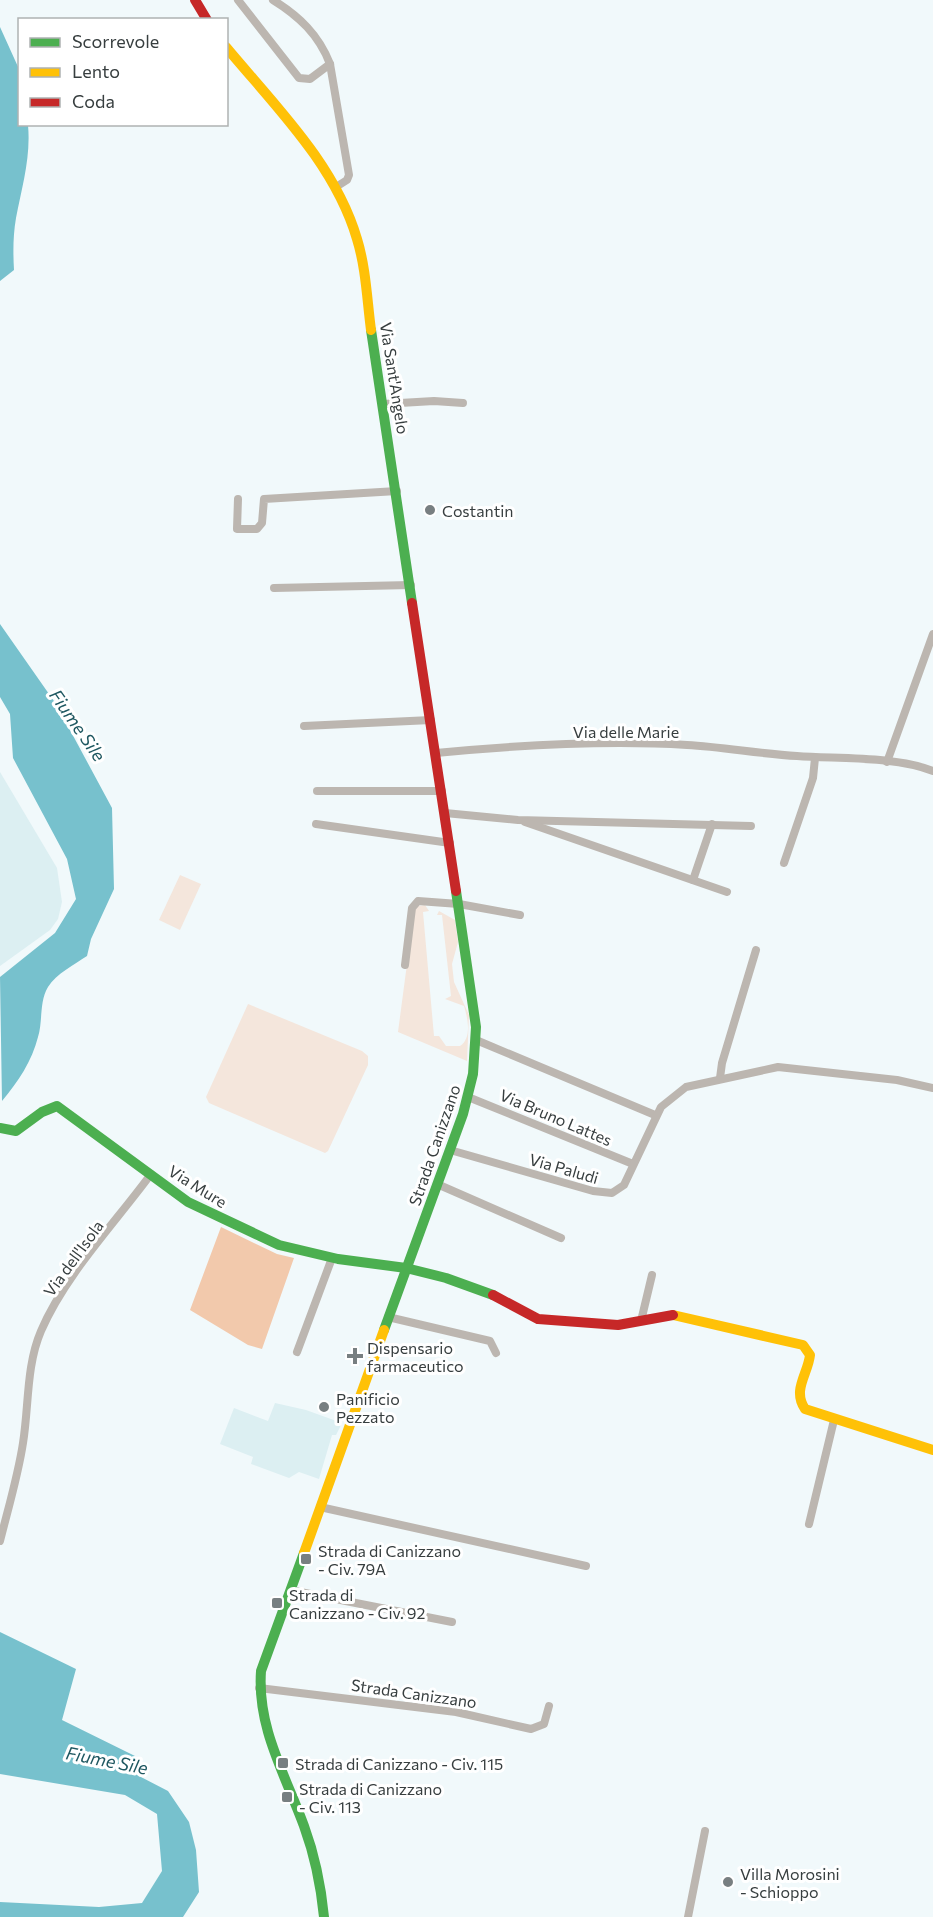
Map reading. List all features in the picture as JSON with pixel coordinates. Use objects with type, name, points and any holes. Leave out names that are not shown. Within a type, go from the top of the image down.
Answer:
[{"type":"street","points":[[195,0],[206,18]]},
{"type":"street","points":[[238,0],[302,80],[310,80],[330,64]]},
{"type":"street","points":[[275,0],[309,28],[323,47],[330,64],[349,175],[347,180],[336,187]]},
{"type":"street","name":"Via Sant'Angelo","points":[[228,50],[336,187],[351,217],[358,241],[436,753]]},
{"type":"street","points":[[383,404],[434,401],[463,403]]},
{"type":"street","points":[[238,499],[237,529],[257,529],[262,523],[264,499],[397,491]]},
{"type":"street","points":[[274,588],[411,585]]},
{"type":"street","points":[[887,762],[933,634]]},
{"type":"street","points":[[304,726],[432,720]]},
{"type":"street","name":"Via delle Marie","points":[[436,753],[506,746],[633,743],[688,745],[815,758],[887,762],[933,771]]},
{"type":"street","name":"Strada Canizzano","points":[[324,1917],[318,1869],[301,1816],[268,1736],[259,1688],[263,1662],[468,1097],[476,1040],[459,904],[436,753]]},
{"type":"street","points":[[784,863],[813,778],[815,758]]},
{"type":"street","points":[[317,791],[442,791]]},
{"type":"street","points":[[445,813],[518,820],[751,826]]},
{"type":"street","points":[[518,820],[727,892]]},
{"type":"street","points":[[693,880],[712,824]]},
{"type":"street","points":[[316,825],[450,843]]},
{"type":"street","points":[[405,965],[415,903],[459,904],[520,915]]},
{"type":"street","points":[[720,1078],[722,1063],[756,950]]},
{"type":"street","points":[[476,1040],[655,1115]]},
{"type":"street","name":"Via Paludi","points":[[450,1150],[606,1193],[620,1190],[655,1115],[679,1090],[720,1078],[778,1067],[897,1080],[933,1088]]},
{"type":"street","name":"Via Bruno Lattes","points":[[468,1097],[633,1164]]},
{"type":"street","name":"Via Mure","points":[[0,1128],[10,1133],[19,1131],[47,1108],[57,1106],[188,1202],[253,1234],[279,1245],[332,1258],[406,1268],[446,1278],[500,1298],[538,1319],[618,1325],[678,1316],[803,1346],[808,1350],[810,1360],[798,1393],[799,1401],[809,1411],[834,1420]]},
{"type":"street","name":"Via dell'Isola","points":[[0,1541],[23,1445],[32,1361],[40,1332],[79,1268],[151,1174]]},
{"type":"street","points":[[437,1184],[561,1238]]},
{"type":"street","points":[[297,1352],[332,1258]]},
{"type":"street","points":[[642,1321],[652,1275]]},
{"type":"street","points":[[388,1317],[490,1341],[496,1353]]},
{"type":"street","points":[[809,1524],[834,1420],[933,1450]]},
{"type":"street","points":[[320,1507],[586,1566]]},
{"type":"street","points":[[290,1590],[452,1622]]},
{"type":"street","name":"Strada Canizzano","points":[[259,1688],[456,1712],[531,1729],[544,1724],[549,1706]]},
{"type":"street","points":[[688,1917],[705,1831]]},
{"type":"shaded area","points":[[0,772],[57,868],[62,902],[58,919],[50,930],[0,966]]},
{"type":"shaded area","points":[[180,875],[201,884],[180,930],[159,920]]},
{"type":"shaded area","points":[[425,905],[429,911],[423,912],[434,1036],[439,1036],[446,1046],[460,1046],[464,1043],[468,1033],[464,1006],[445,999],[451,996],[442,915],[437,915],[439,911],[455,920],[458,942],[452,964],[454,982],[469,1015],[467,1061],[398,1032],[414,911],[418,906]]},
{"type":"shaded area","points":[[248,1004],[362,1051],[368,1056],[368,1065],[328,1151],[325,1153],[209,1103],[206,1097]]},
{"type":"shaded area","points":[[221,1227],[277,1254],[294,1258],[262,1349],[248,1345],[190,1310]]},
{"type":"shaded area","points":[[275,1403],[306,1410],[342,1423],[336,1435],[332,1435],[319,1479],[299,1472],[289,1478],[251,1464],[253,1457],[220,1444],[234,1408],[268,1421]]},
{"type":"water","points":[[0,27],[18,67],[18,126],[28,126],[29,137],[14,231],[14,270],[0,281]]},
{"type":"water","points":[[0,624],[56,704],[112,808],[114,889],[91,939],[87,956],[61,974],[48,987],[43,999],[39,1031],[32,1054],[19,1079],[2,1101],[0,977],[55,933],[76,899],[67,859],[13,758],[10,714],[0,697]]},
{"type":"water","name":"Fiume Sile","points":[[0,1632],[76,1669],[62,1720],[135,1756],[139,1776],[168,1791],[189,1822],[196,1850],[199,1892],[183,1917],[0,1917],[0,1902],[99,1907],[142,1903],[162,1871],[157,1814],[125,1795],[0,1774]]},
{"type":"traffic: fast","points":[[371,330],[412,603]]},
{"type":"traffic: fast","points":[[384,1330],[463,1114],[473,1074],[476,1027],[456,891]]},
{"type":"traffic: fast","points":[[0,1128],[16,1131],[42,1112],[57,1106],[188,1202],[279,1245],[338,1259],[406,1268],[446,1278],[493,1295]]},
{"type":"traffic: fast","points":[[304,1553],[261,1671],[261,1692],[263,1712],[274,1750],[311,1849],[324,1917]]},
{"type":"traffic: slow","points":[[228,49],[302,137],[334,186],[347,212],[360,250],[371,330]]},
{"type":"traffic: slow","points":[[673,1315],[803,1345],[810,1355],[800,1389],[801,1402],[805,1409],[933,1450]]},
{"type":"traffic: slow","points":[[304,1553],[384,1330]]},
{"type":"traffic: jam","points":[[195,0],[206,18]]},
{"type":"traffic: jam","points":[[412,603],[456,891]]},
{"type":"traffic: jam","points":[[493,1295],[538,1319],[618,1325],[673,1315]]},
{"type":"place","name":"Costantin","points":[[430,510]]},
{"type":"place","name":"Dispensario farmaceutico","points":[[355,1356]]},
{"type":"place","name":"Panificio Pezzato","points":[[324,1407]]},
{"type":"place","name":"Strada di Canizzano - Civ. 79A","points":[[306,1559]]},
{"type":"place","name":"Strada di Canizzano - Civ. 92","points":[[277,1603]]},
{"type":"place","name":"Strada di Canizzano - Civ. 115","points":[[283,1763]]},
{"type":"place","name":"Strada di Canizzano - Civ. 113","points":[[287,1797]]},
{"type":"place","name":"Villa Morosini - Schioppo","points":[[728,1882]]}]
